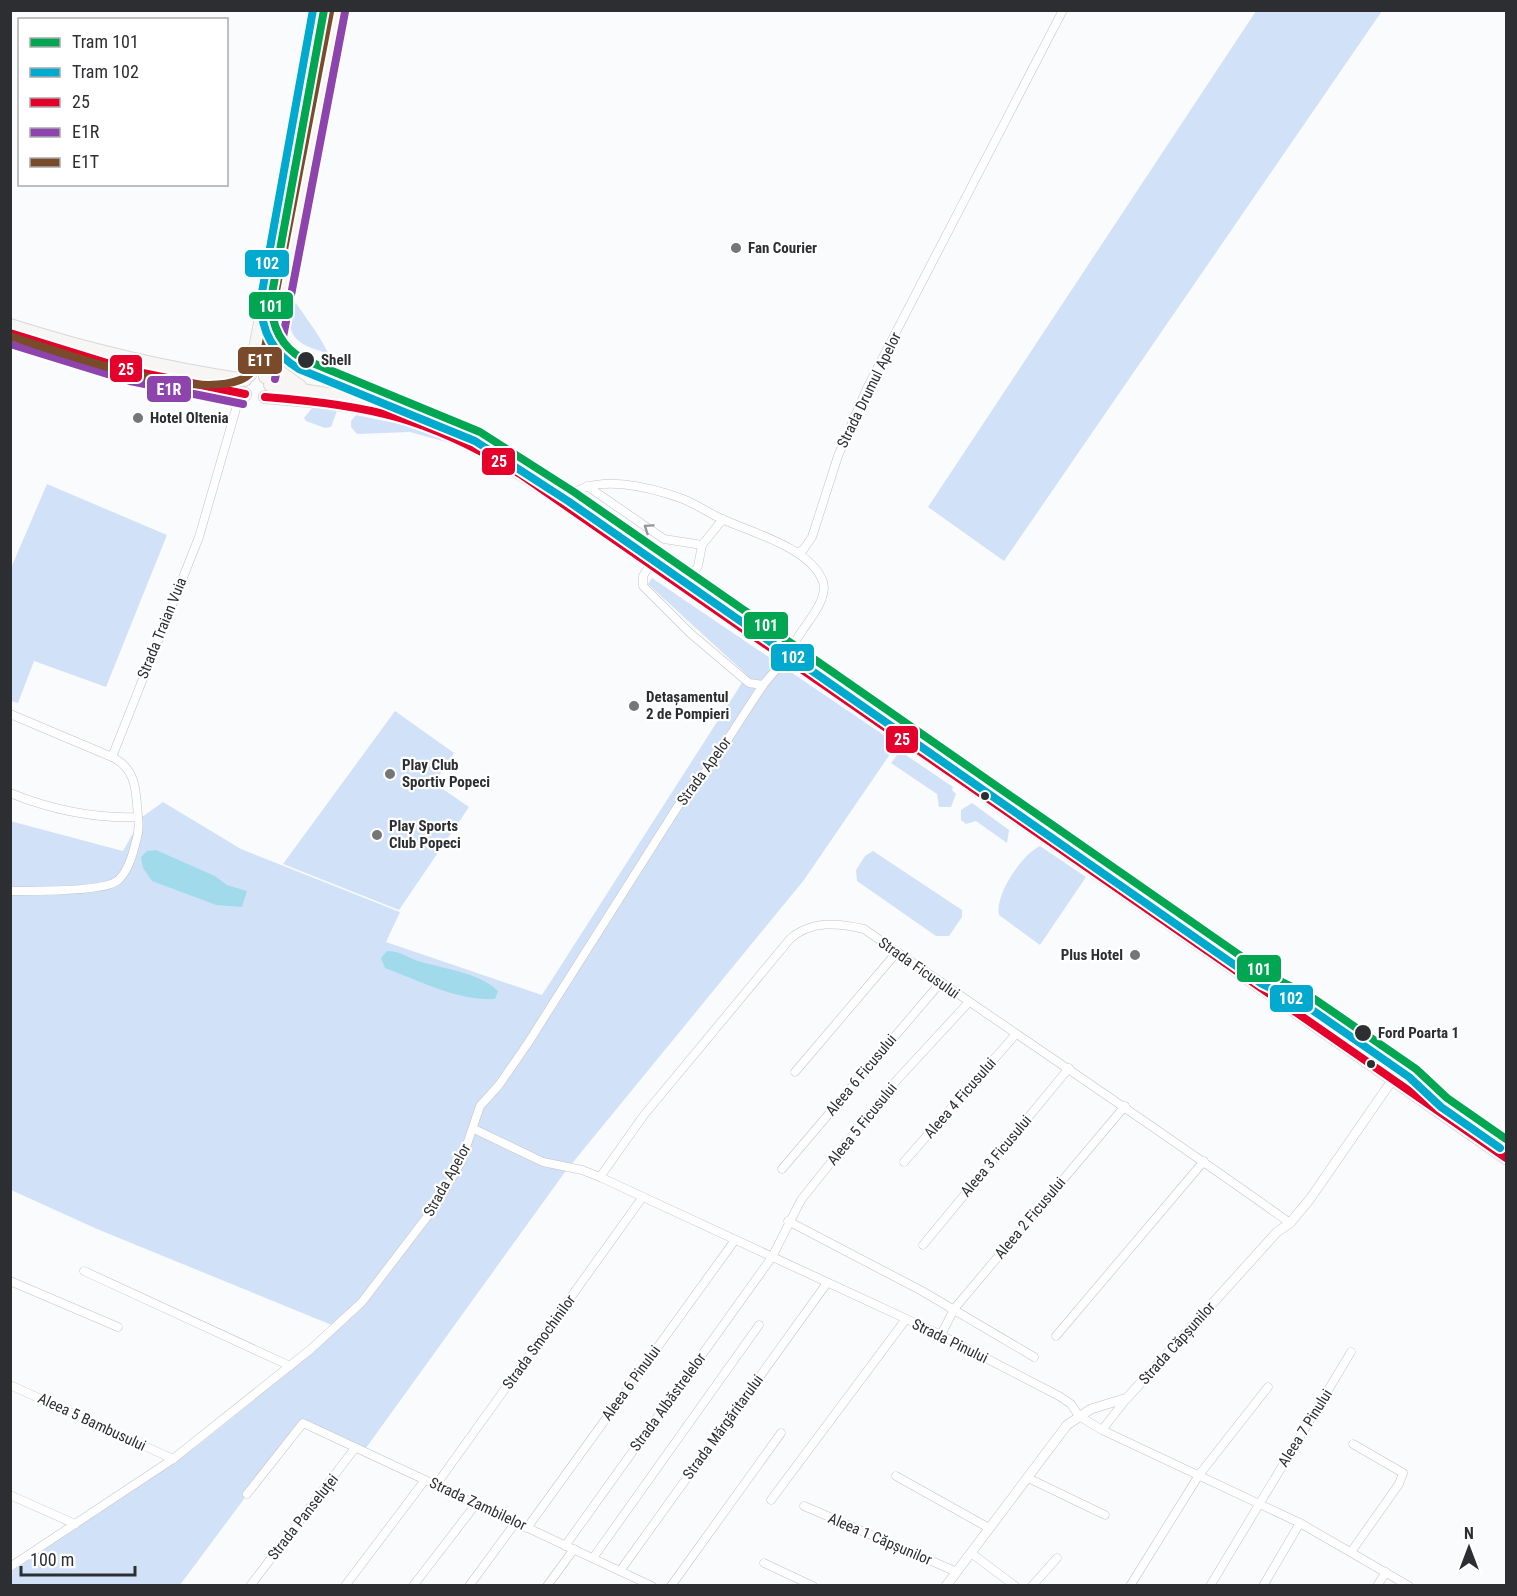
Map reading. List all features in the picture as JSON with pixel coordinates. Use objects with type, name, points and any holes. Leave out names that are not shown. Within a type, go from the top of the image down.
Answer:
[{"type":"main road","points":[[246,395],[247,378],[320,10]]},
{"type":"main road","points":[[10,333],[133,371],[246,395],[255,400],[267,386],[270,344],[335,10]]},
{"type":"main road","points":[[10,325],[89,350],[152,365],[247,378],[258,373],[267,386],[414,421],[447,434],[564,502],[1506,1158]]},
{"type":"main road","points":[[270,344],[280,372],[290,381],[309,390]]},
{"type":"main road","points":[[199,373],[238,370],[254,351]]},
{"type":"main road","points":[[267,386],[309,390],[371,401],[448,426],[500,453],[690,580],[1506,1148]]},
{"type":"street","name":"Strada Drumul Apelor","points":[[798,552],[803,550],[812,537],[838,456],[867,388],[1063,10]]},
{"type":"street","name":"Strada Traian Vuia","points":[[112,757],[199,537],[238,402],[246,395]]},
{"type":"street","points":[[569,497],[587,486],[613,483],[666,494],[699,506],[798,552]]},
{"type":"street","points":[[587,486],[664,538],[702,545]]},
{"type":"street","points":[[690,580],[698,566],[702,545],[723,519]]},
{"type":"street","name":"Strada Apelor","points":[[10,1567],[173,1459],[290,1366],[337,1327],[395,1260],[436,1205],[461,1162],[474,1129],[475,1114],[480,1106],[499,1085],[532,1037],[669,820],[750,708],[819,603],[824,588],[819,574],[798,552]]},
{"type":"street","points":[[651,563],[643,576],[643,586],[690,633],[749,683],[763,685]]},
{"type":"street","points":[[10,714],[112,757],[126,766],[132,775],[138,817],[138,833],[131,859],[124,874],[111,885],[42,891],[10,891]]},
{"type":"street","points":[[10,793],[38,804],[66,810],[138,817]]},
{"type":"street","name":"Strada Ficusului","points":[[600,1177],[644,1115],[800,930],[829,924],[846,924],[864,929],[1125,1106],[1290,1223]]},
{"type":"street","points":[[795,1072],[897,952]]},
{"type":"street","name":"Aleea 6 Ficusului","points":[[782,1169],[941,982]]},
{"type":"street","name":"Aleea 5 Ficusului","points":[[772,1257],[788,1221],[812,1186],[896,1081],[969,1002]]},
{"type":"street","name":"Aleea 4 Ficusului","points":[[904,1162],[1016,1034]]},
{"type":"street","name":"Aleea 3 Ficusului","points":[[923,1245],[1069,1068]]},
{"type":"street","name":"Strada Căpșunilor","points":[[946,1586],[1067,1425],[1091,1409],[1127,1398],[1277,1232],[1290,1223],[1310,1199],[1393,1079]]},
{"type":"street","name":"Aleea 2 Ficusului","points":[[941,1335],[954,1309],[1125,1106]]},
{"type":"street","name":"Strada Pinului","points":[[474,1129],[493,1136],[543,1162],[582,1170],[600,1177],[941,1335],[1059,1396],[1071,1404],[1079,1416],[1102,1430],[1300,1523],[1409,1586]]},
{"type":"street","points":[[1056,1336],[1203,1161]]},
{"type":"street","name":"Strada Smochinilor","points":[[436,1485],[642,1198]]},
{"type":"street","points":[[788,1221],[954,1309],[1034,1357]]},
{"type":"street","name":"Aleea 6 Pinului","points":[[527,1528],[735,1240]]},
{"type":"street","name":"Strada Albăstrelelor","points":[[565,1546],[772,1257]]},
{"type":"street","points":[[84,1270],[290,1366]]},
{"type":"street","points":[[10,1281],[118,1327]]},
{"type":"street","name":"Strada Mărgăritarului","points":[[620,1571],[827,1283]]},
{"type":"street","points":[[771,1500],[906,1319]]},
{"type":"street","points":[[593,1558],[759,1325]]},
{"type":"street","name":"Aleea 7 Pinului","points":[[1210,1586],[1258,1503],[1351,1353]]},
{"type":"street","name":"Aleea 5 Bambusului","points":[[10,1385],[173,1459]]},
{"type":"street","points":[[1130,1586],[1199,1475],[1268,1387]]},
{"type":"street","points":[[1102,1430],[1127,1398]]},
{"type":"street","name":"Strada Zambilelor","points":[[247,1494],[303,1423],[652,1585]]},
{"type":"street","points":[[671,1586],[781,1433]]},
{"type":"street","points":[[1351,1551],[1399,1484],[1403,1473],[1353,1444]]},
{"type":"street","name":"Strada Panseluței","points":[[250,1586],[356,1448]]},
{"type":"street","points":[[896,1476],[989,1528]]},
{"type":"street","points":[[1028,1478],[1105,1515]]},
{"type":"street","points":[[345,1586],[425,1480]]},
{"type":"street","points":[[10,1495],[75,1524]]},
{"type":"street","points":[[413,1586],[476,1504]]},
{"type":"street","name":"Aleea 1 Căpșunilor","points":[[804,1506],[957,1572]]},
{"type":"street","points":[[469,1586],[516,1522]]},
{"type":"street","points":[[1263,1586],[1300,1523]]},
{"type":"street","points":[[547,1586],[574,1549]]},
{"type":"street","points":[[971,1553],[1015,1586]]},
{"type":"street","points":[[1032,1586],[1057,1558]]},
{"type":"street","points":[[764,1563],[813,1586]]},
{"type":"street","points":[[1377,1586],[1386,1572]]},
{"type":"shaded area","points":[[1256,11],[1382,11],[1004,561],[928,507]]},
{"type":"shaded area","points":[[292,297],[328,353],[306,346],[294,335],[289,320]]},
{"type":"shaded area","points":[[312,408],[337,411],[331,427],[325,428],[306,421],[304,418]]},
{"type":"shaded area","points":[[356,415],[414,427],[447,440],[446,442],[410,432],[357,434],[351,427],[351,421]]},
{"type":"shaded area","points":[[47,484],[167,535],[106,687],[34,661],[18,703],[11,701],[11,568]]},
{"type":"shaded area","points":[[652,578],[897,744],[804,880],[565,1172],[366,1448],[299,1425],[180,1585],[11,1585],[11,1572],[197,1446],[299,1364],[339,1328],[97,1229],[11,1190],[10,821],[123,851],[142,817],[163,802],[241,849],[400,912],[386,942],[542,995],[747,675],[648,584]]},
{"type":"shaded area","name":"Play Sports Club Popeci","points":[[395,711],[454,753],[434,783],[469,807],[399,910],[283,864]]},
{"type":"shaded area","points":[[900,751],[953,787],[952,790],[956,794],[951,807],[939,807],[937,794],[891,763]]},
{"type":"shaded area","points":[[972,803],[1009,830],[1007,843],[976,821],[966,824],[961,820],[961,810]]},
{"type":"shaded area","points":[[1040,846],[1086,877],[1040,945],[999,915],[999,907],[1011,876],[1025,857]]},
{"type":"shaded area","points":[[156,850],[215,876],[227,885],[247,891],[242,907],[216,905],[152,881],[143,868],[141,857],[147,851]]},
{"type":"shaded area","points":[[873,851],[962,910],[962,917],[949,936],[936,936],[857,881],[856,870],[865,856]]},
{"type":"shaded area","points":[[387,951],[481,979],[498,991],[495,999],[467,997],[385,968],[381,958]]},
{"type":"tram line","name":"102","points":[[313,10],[261,298],[265,330],[282,356],[299,369],[475,441],[568,501],[1262,984],[1305,1005],[1409,1077],[1441,1107],[1500,1148]]},
{"type":"tram line","name":"101","points":[[324,10],[271,299],[275,326],[288,348],[303,359],[480,432],[574,492],[1268,975],[1310,996],[1416,1069],[1447,1098],[1506,1139]]},
{"type":"transit line","name":"E1T","points":[[10,336],[92,363],[190,384],[218,385],[240,380],[258,365],[264,353],[330,12]]},
{"type":"transit line","name":"E1R","points":[[275,379],[345,12]]},
{"type":"transit line","name":"25","points":[[10,333],[133,371],[245,394]]},
{"type":"transit line","name":"E1R","points":[[10,344],[130,381],[243,404]]},
{"type":"transit line","name":"25","points":[[265,397],[368,410],[398,418],[457,439],[520,474],[1506,1158]]},
{"type":"place","name":"Fan Courier","points":[[736,248]]},
{"type":"place","name":"Shell","points":[[306,360]]},
{"type":"place","name":"Hotel Oltenia","points":[[138,418]]},
{"type":"place","name":"Detașamentul 2 de Pompieri","points":[[634,706]]},
{"type":"place","name":"Play Club Sportiv Popeci","points":[[390,774]]},
{"type":"place","name":"Play Sports Club Popeci","points":[[377,835]]},
{"type":"place","name":"Plus Hotel","points":[[1135,955]]},
{"type":"place","name":"Ford Poarta 1","points":[[1363,1033]]}]
